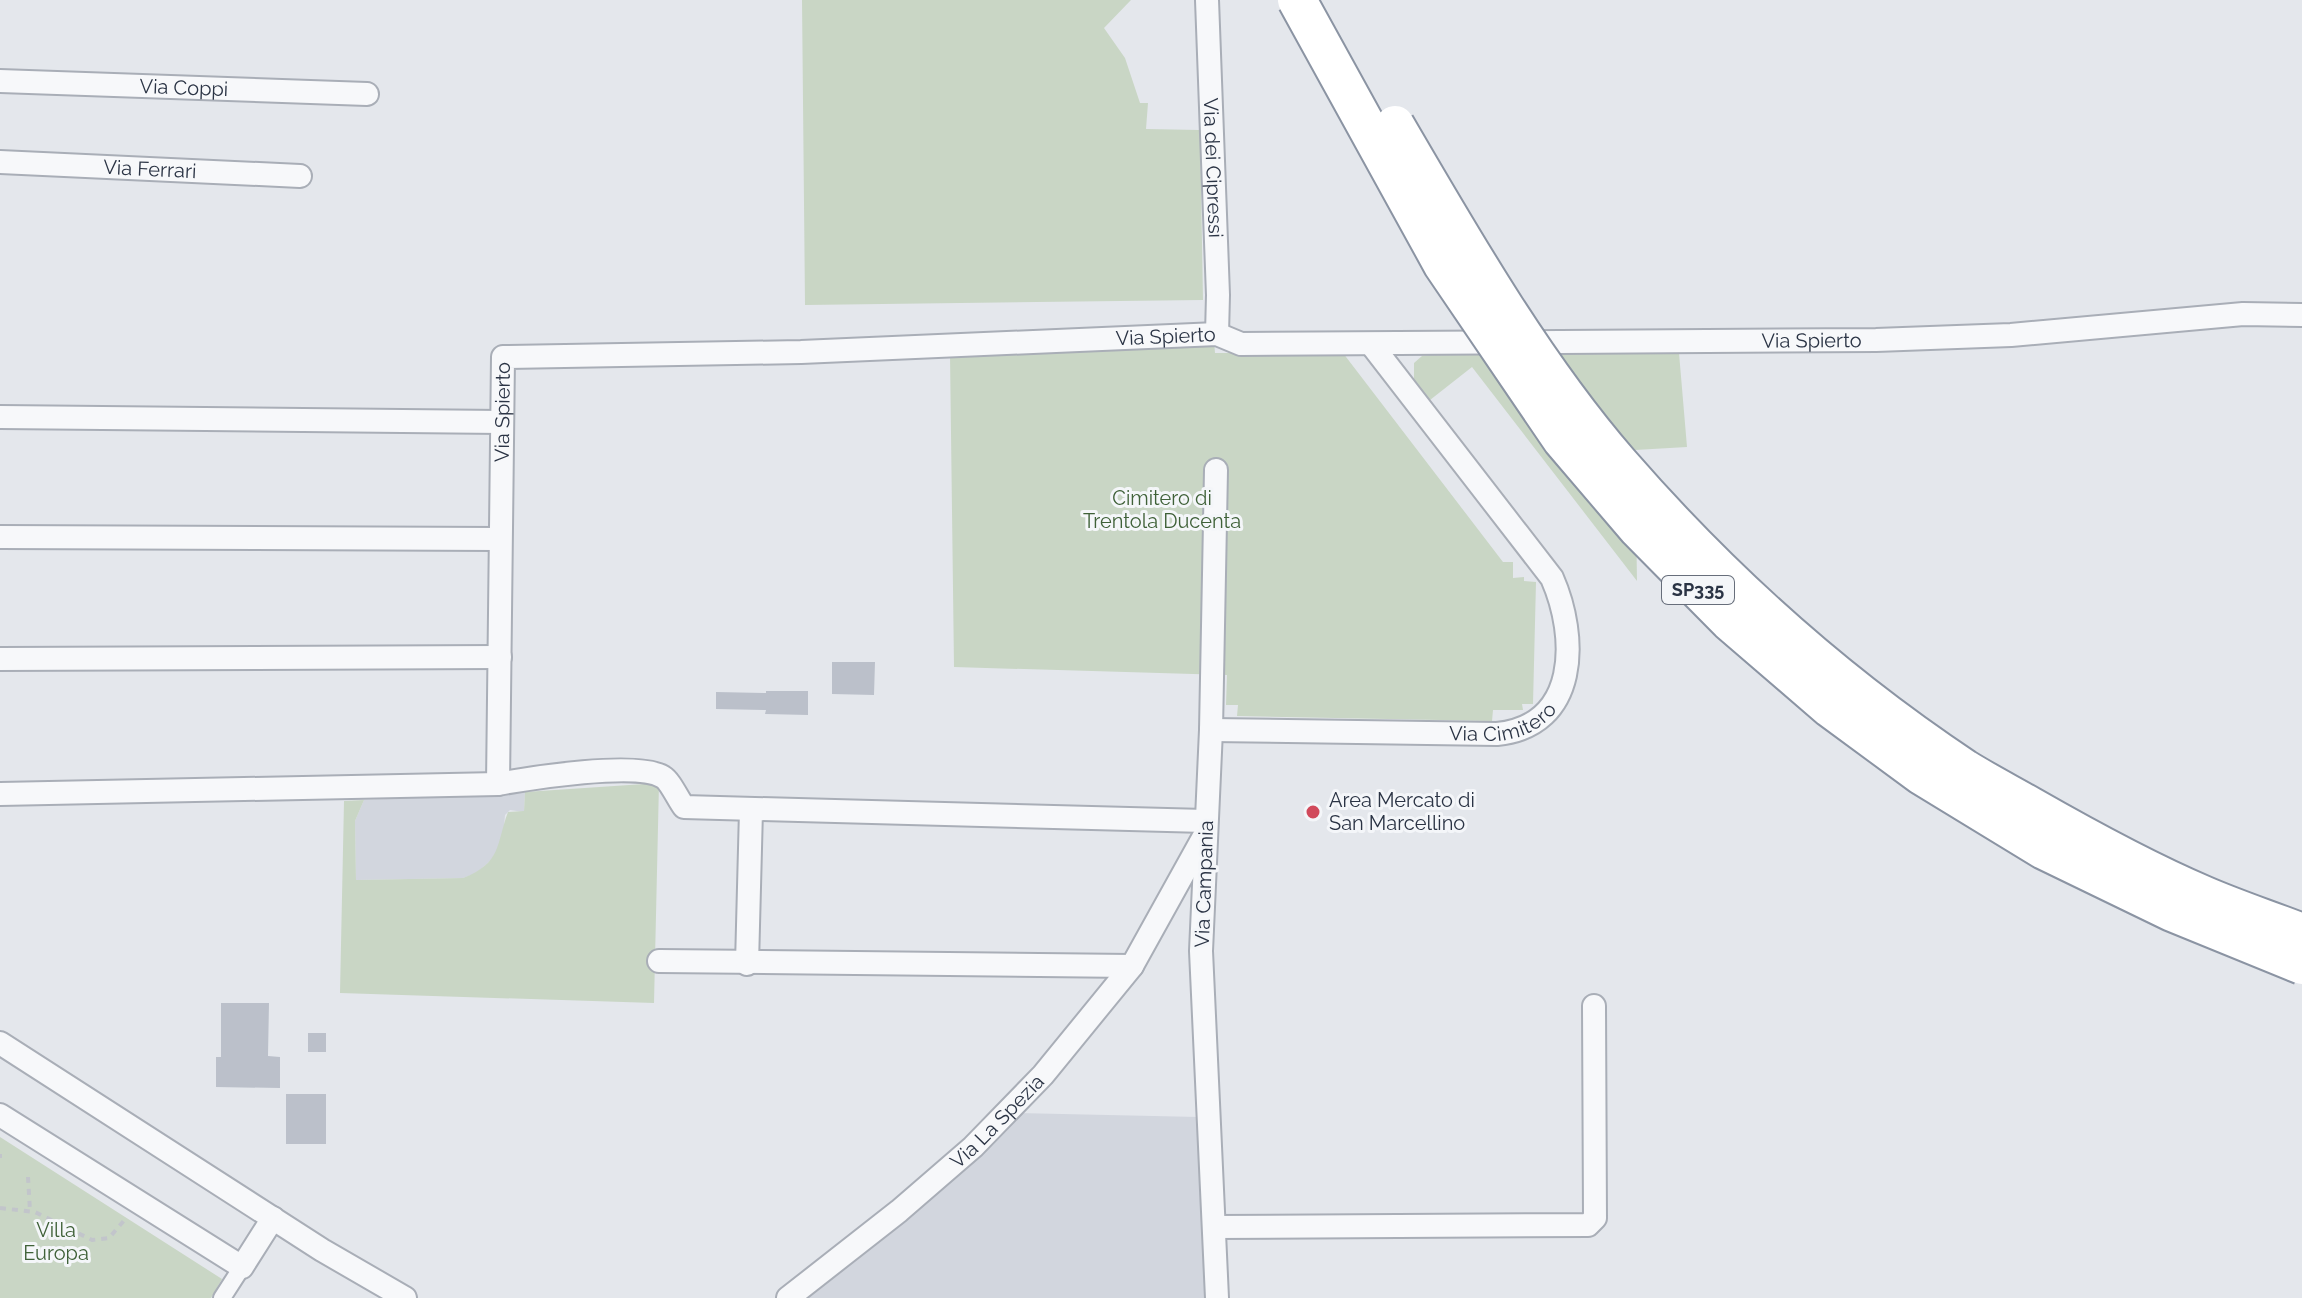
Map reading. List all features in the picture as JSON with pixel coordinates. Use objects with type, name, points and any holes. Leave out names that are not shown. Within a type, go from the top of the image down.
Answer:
[{"type":"highway","name":"SP335","points":[[1297,0],[1443,265],[1562,440],[1638,529],[1729,621],[1830,708],[1921,775],[2044,850],[2172,912],[2302,965]]},
{"type":"highway","name":"SP335","points":[[1323,0],[1448,217],[1537,356],[1618,462],[1707,557],[1782,630],[1866,697],[1966,769],[2083,836],[2189,889],[2302,933]]},
{"type":"street","name":"Via dei Cipressi","points":[[1207,0],[1217,334]]},
{"type":"street","name":"Via Coppi","points":[[0,81],[367,94]]},
{"type":"street","name":"Via Ferrari","points":[[0,162],[300,176]]},
{"type":"street","name":"Via Spierto","points":[[498,784],[503,357],[801,352],[1217,334],[1241,344],[1876,340],[2011,335],[2243,314],[2302,315]]},
{"type":"street","name":"Via Cimitero","points":[[1211,730],[1506,733],[1533,725],[1548,714],[1558,698],[1564,681],[1567,643],[1564,605],[1552,578],[1371,344]]},
{"type":"street","points":[[0,417],[502,422]]},
{"type":"street","name":"Via Campania","points":[[1216,470],[1211,730],[1203,899],[1203,998],[1217,1298]]},
{"type":"street","points":[[0,537],[499,539]]},
{"type":"street","points":[[0,659],[500,657]]},
{"type":"street","points":[[0,794],[498,784],[531,778],[634,770],[654,772],[667,779],[684,807],[1205,828]]},
{"type":"street","points":[[747,964],[751,810]]},
{"type":"street","name":"Via La Spezia","points":[[788,1298],[899,1211],[973,1147],[1043,1075],[1132,966],[1205,828]]},
{"type":"street","points":[[1166,905],[1203,899]]},
{"type":"street","points":[[659,961],[1132,966]]},
{"type":"street","points":[[1214,1227],[1588,1225],[1595,1218],[1594,1006]]},
{"type":"street","points":[[0,1043],[273,1218],[405,1298]]},
{"type":"street","points":[[0,1115],[242,1267]]},
{"type":"street","points":[[222,1298],[273,1218]]},
{"type":"path","points":[[28,1177],[30,1211]]},
{"type":"path","points":[[0,1208],[30,1211],[92,1240],[102,1240],[109,1238],[139,1202]]},
{"type":"shaded area","points":[[525,792],[524,812],[510,810],[505,815],[503,836],[494,857],[477,873],[463,878],[356,880],[355,821],[364,800]]},
{"type":"shaded area","points":[[1017,1113],[1199,1117],[1207,1298],[802,1298]]},
{"type":"green space","points":[[802,0],[1131,0],[1104,28],[1125,58],[1140,103],[1148,103],[1146,129],[1200,130],[1203,300],[805,305]]},
{"type":"green space","name":"Cimitero di Trentola Ducenta","points":[[1214,341],[1215,353],[1343,353],[1503,562],[1513,562],[1513,578],[1524,577],[1524,581],[1536,582],[1533,704],[1522,704],[1523,710],[1493,710],[1492,721],[1237,716],[1238,705],[1226,705],[1227,675],[954,667],[950,354]]},
{"type":"green space","points":[[1453,352],[1679,353],[1687,447],[1635,450],[1637,581],[1472,367],[1430,400],[1414,379],[1414,363],[1422,356]]},
{"type":"green space","points":[[659,783],[654,1003],[340,993],[344,801],[364,800],[355,821],[356,880],[463,878],[485,866],[491,859],[508,812],[524,811],[525,792]]},
{"type":"green space","name":"Villa Europa","points":[[0,1137],[222,1279],[211,1298],[0,1298]]},
{"type":"building","points":[[832,662],[875,662],[874,695],[832,694]]},
{"type":"building","points":[[808,691],[808,715],[716,709],[716,692]]},
{"type":"building","points":[[221,1003],[269,1003],[268,1056],[280,1057],[280,1088],[216,1087],[216,1057],[221,1057]]},
{"type":"building","points":[[308,1033],[326,1033],[326,1052],[308,1052]]},
{"type":"building","points":[[286,1094],[326,1094],[326,1144],[286,1144]]},
{"type":"place","name":"Area Mercato di San Marcellino","points":[[1313,812]]}]
